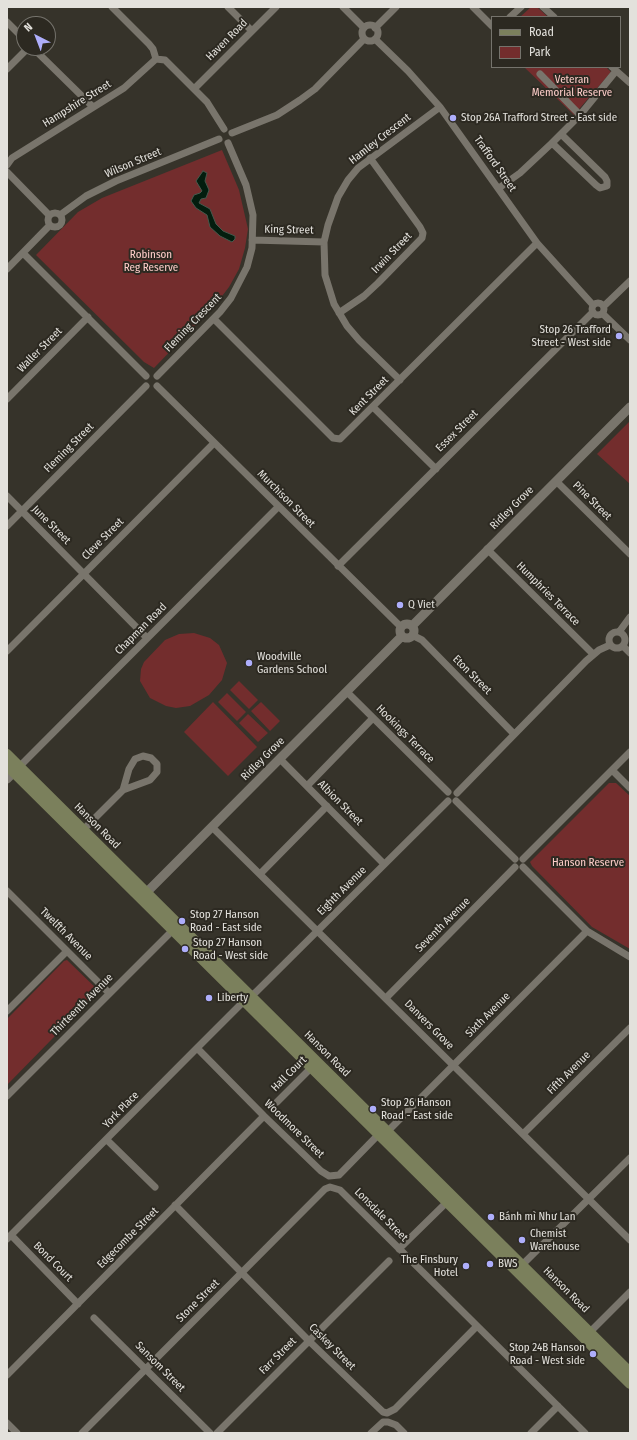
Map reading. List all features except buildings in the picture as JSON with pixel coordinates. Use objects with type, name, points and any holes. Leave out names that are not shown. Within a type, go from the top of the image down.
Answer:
[{"type":"main road","name":"Hanson Road","points":[[7,754],[12,771],[80,833],[144,895],[182,928],[248,999],[587,1335],[630,1384]]},
{"type":"main road","name":"Hanson Road","points":[[144,895],[172,931],[248,999]]},
{"type":"main road","points":[[172,931],[182,928]]},
{"type":"main road","name":"Hanson Road","points":[[587,1335],[630,1372]]},
{"type":"street","points":[[112,7],[149,44],[156,59],[165,60],[194,89],[213,111],[224,129],[228,129],[232,133],[232,140],[222,142],[219,139],[219,134],[224,129]]},
{"type":"street","points":[[228,7],[252,31]]},
{"type":"street","name":"Haven Road","points":[[194,89],[276,7]]},
{"type":"street","points":[[343,7],[364,28]]},
{"type":"street","points":[[375,28],[396,7]]},
{"type":"street","points":[[472,7],[491,25]]},
{"type":"street","points":[[511,16],[521,7]]},
{"type":"street","points":[[543,7],[553,16]]},
{"type":"street","points":[[7,22],[16,31]]},
{"type":"street","points":[[364,28],[368,26],[375,28]]},
{"type":"street","points":[[364,28],[362,34],[364,39]]},
{"type":"street","points":[[364,39],[371,41],[375,38],[377,34],[375,28]]},
{"type":"street","name":"Trafford Street","points":[[375,38],[408,71],[440,108],[499,188],[537,243],[593,309]]},
{"type":"street","points":[[232,133],[277,115],[300,100],[315,89],[364,39]]},
{"type":"street","points":[[7,69],[20,56]]},
{"type":"street","points":[[41,56],[93,107]]},
{"type":"street","name":"Hampshire Street","points":[[7,165],[12,158],[124,88],[156,59]]},
{"type":"street","points":[[499,188],[552,144],[580,115],[614,69],[630,82]]},
{"type":"street","points":[[540,74],[549,78],[580,115]]},
{"type":"street","name":"Hamley Crescent","points":[[400,380],[359,340],[339,314],[329,293],[325,275],[324,242],[328,225],[338,197],[348,180],[370,158],[440,108]]},
{"type":"street","points":[[552,144],[596,185],[600,188],[606,186],[608,181],[605,177],[561,134]]},
{"type":"street","name":"Wilson Street","points":[[60,215],[86,196],[116,181],[219,139]]},
{"type":"street","name":"Fleming Crescent","points":[[157,376],[214,319],[231,298],[247,267],[252,240],[253,215],[250,201],[228,142]]},
{"type":"street","name":"Irwin Street","points":[[339,314],[378,283],[422,238],[423,233],[370,158]]},
{"type":"street","points":[[7,172],[49,215]]},
{"type":"street","points":[[49,215],[55,213],[60,215],[62,220],[59,225],[54,227],[50,225]]},
{"type":"street","points":[[49,215],[48,221],[50,225]]},
{"type":"street","points":[[7,269],[50,225]]},
{"type":"street","name":"King Street","points":[[252,240],[324,242]]},
{"type":"street","name":"Kent Street","points":[[214,319],[333,438],[340,439],[537,243]]},
{"type":"street","points":[[23,253],[146,376]]},
{"type":"street","points":[[604,306],[630,281]]},
{"type":"street","points":[[603,314],[598,316],[593,309],[598,303],[604,306]]},
{"type":"street","points":[[603,314],[605,311],[604,306]]},
{"type":"street","name":"Essex Street","points":[[338,566],[436,469],[593,309]]},
{"type":"street","points":[[603,314],[630,340]]},
{"type":"street","name":"Waller Street","points":[[7,399],[88,317]]},
{"type":"street","points":[[152,374],[157,376],[158,381],[156,386],[151,388],[146,386],[144,382],[146,376],[152,374]]},
{"type":"street","name":"Fleming Street","points":[[7,526],[146,386]]},
{"type":"street","name":"Murchison Street","points":[[156,386],[402,631]]},
{"type":"street","points":[[373,407],[436,469]]},
{"type":"street","name":"Ridley Grove","points":[[412,630],[488,550],[630,407]]},
{"type":"street","name":"Cleve Street","points":[[7,651],[214,443]]},
{"type":"street","name":"Pine Street","points":[[556,481],[630,554]]},
{"type":"street","name":"June Street","points":[[7,496],[147,638]]},
{"type":"street","name":"Chapman Road","points":[[12,771],[278,507]]},
{"type":"street","name":"Humphries Terrace","points":[[488,550],[593,654]]},
{"type":"street","points":[[610,645],[608,639],[611,634],[620,632],[630,617]]},
{"type":"street","points":[[402,631],[409,637],[412,630]]},
{"type":"street","name":"Eton Street","points":[[412,630],[514,734]]},
{"type":"street","name":"Ridley Grove","points":[[144,895],[347,692],[402,631]]},
{"type":"street","points":[[620,632],[625,638],[623,646]]},
{"type":"street","points":[[456,801],[458,795],[457,793],[593,654],[610,645],[618,648],[623,646]]},
{"type":"street","points":[[623,646],[630,653]]},
{"type":"street","name":"Hookings Terrace","points":[[347,692],[448,792]]},
{"type":"street","points":[[307,786],[374,718]]},
{"type":"street","points":[[523,859],[630,752]]},
{"type":"street","points":[[80,833],[123,790],[150,780],[157,772],[157,764],[151,758],[143,756],[136,759],[129,769],[123,790]]},
{"type":"street","name":"Albion Street","points":[[280,759],[384,864]]},
{"type":"street","points":[[612,770],[630,788]]},
{"type":"street","points":[[456,801],[448,801],[447,798],[448,792],[454,791],[457,793]]},
{"type":"street","name":"Eighth Avenue","points":[[248,999],[448,801]]},
{"type":"street","points":[[456,801],[515,859],[523,859]]},
{"type":"street","points":[[260,874],[327,806]]},
{"type":"street","name":"Danvers Grove","points":[[212,826],[630,1240]]},
{"type":"street","points":[[515,859],[515,867],[518,869],[523,867]]},
{"type":"street","points":[[523,859],[525,862],[523,867]]},
{"type":"street","name":"Seventh Avenue","points":[[386,998],[515,867]]},
{"type":"street","points":[[523,867],[587,931],[630,957]]},
{"type":"street","name":"Twelfth Avenue","points":[[7,891],[109,993]]},
{"type":"street","name":"Thirteenth Avenue","points":[[7,1096],[172,931]]},
{"type":"street","name":"Sixth Avenue","points":[[383,1133],[587,931]]},
{"type":"street","points":[[7,1012],[67,951]]},
{"type":"street","name":"York Place","points":[[9,1237],[197,1048],[248,999]]},
{"type":"street","name":"Fifth Avenue","points":[[523,1134],[630,1028]]},
{"type":"street","name":"Woodmore Street","points":[[197,1048],[321,1171],[332,1177],[339,1175],[383,1133]]},
{"type":"street","name":"Hall Court","points":[[277,1102],[314,1065]]},
{"type":"street","name":"Edgecombe Street","points":[[7,1375],[264,1116]]},
{"type":"street","points":[[107,1140],[155,1187]]},
{"type":"street","points":[[520,1267],[630,1158]]},
{"type":"street","name":"Lonsdale Street","points":[[330,1186],[340,1190],[585,1433]]},
{"type":"street","name":"Stone Street","points":[[82,1433],[325,1189],[330,1186]]},
{"type":"street","points":[[399,1249],[449,1199]]},
{"type":"street","name":"Caskey Street","points":[[175,1205],[309,1341],[380,1410],[388,1413],[395,1409],[477,1326]]},
{"type":"street","name":"Bond Court","points":[[9,1237],[78,1304]]},
{"type":"street","name":"Farr Street","points":[[217,1433],[389,1261]]},
{"type":"street","points":[[587,1335],[630,1292]]},
{"type":"street","name":"Sansom Street","points":[[94,1318],[210,1433]]},
{"type":"street","points":[[531,1433],[558,1406]]},
{"type":"street","points":[[371,1433],[383,1422],[396,1425],[404,1433]]},
{"type":"street","points":[[7,1423],[17,1433]]},
{"type":"green space","points":[[531,7],[537,7],[547,16],[521,16]]},
{"type":"green space","name":"Veteran Memorial Reserve","points":[[525,68],[607,68],[611,72],[574,115]]},
{"type":"green space","name":"Robinson Reg Reserve","points":[[222,150],[239,190],[248,229],[245,248],[239,269],[229,287],[216,304],[154,368],[144,362],[36,255],[78,212],[102,198]]},
{"type":"green space","points":[[630,421],[630,484],[597,454]]},
{"type":"green space","points":[[194,633],[210,638],[219,645],[227,663],[222,680],[209,695],[190,706],[176,708],[166,706],[150,698],[140,681],[141,669],[144,662],[165,640],[179,634]]},
{"type":"green space","points":[[239,681],[258,700],[249,709],[230,690]]},
{"type":"green space","points":[[227,693],[246,712],[237,721],[218,702]]},
{"type":"green space","points":[[213,702],[257,747],[228,776],[184,732]]},
{"type":"green space","points":[[261,702],[280,721],[270,731],[251,711]]},
{"type":"green space","points":[[248,714],[268,733],[258,742],[239,723]]},
{"type":"green space","name":"Hanson Reserve","points":[[609,783],[616,783],[630,796],[630,949],[592,927],[532,866],[530,862]]},
{"type":"green space","points":[[67,960],[99,991],[7,1085],[7,1019],[64,961]]},
{"type":"shaded area","points":[[203,171],[207,173],[205,181],[209,190],[206,198],[201,199],[199,203],[210,209],[216,224],[223,231],[235,236],[235,239],[232,242],[220,236],[210,227],[207,215],[196,208],[191,201],[194,195],[202,191],[196,181]]},
{"type":"place","name":"Stop 26A Trafford Street - East side","points":[[453,118]]},
{"type":"place","name":"Stop 26 Trafford Street - West side","points":[[619,336]]},
{"type":"place","name":"Q Viet","points":[[400,605]]},
{"type":"place","name":"Woodville Gardens School","points":[[249,663]]},
{"type":"place","name":"Stop 27 Hanson Road - East side","points":[[182,921]]},
{"type":"place","name":"Stop 27 Hanson Road - West side","points":[[185,949]]},
{"type":"place","name":"Liberty","points":[[209,998]]},
{"type":"place","name":"Stop 26 Hanson Road - East side","points":[[373,1109]]},
{"type":"place","name":"Bánh mì Như Lan","points":[[491,1217]]},
{"type":"place","name":"Chemist Warehouse","points":[[522,1240]]},
{"type":"place","name":"BWS","points":[[490,1264]]},
{"type":"place","name":"The Finsbury Hotel","points":[[466,1266]]},
{"type":"place","name":"Stop 24B Hanson Road - West side","points":[[593,1354]]}]
